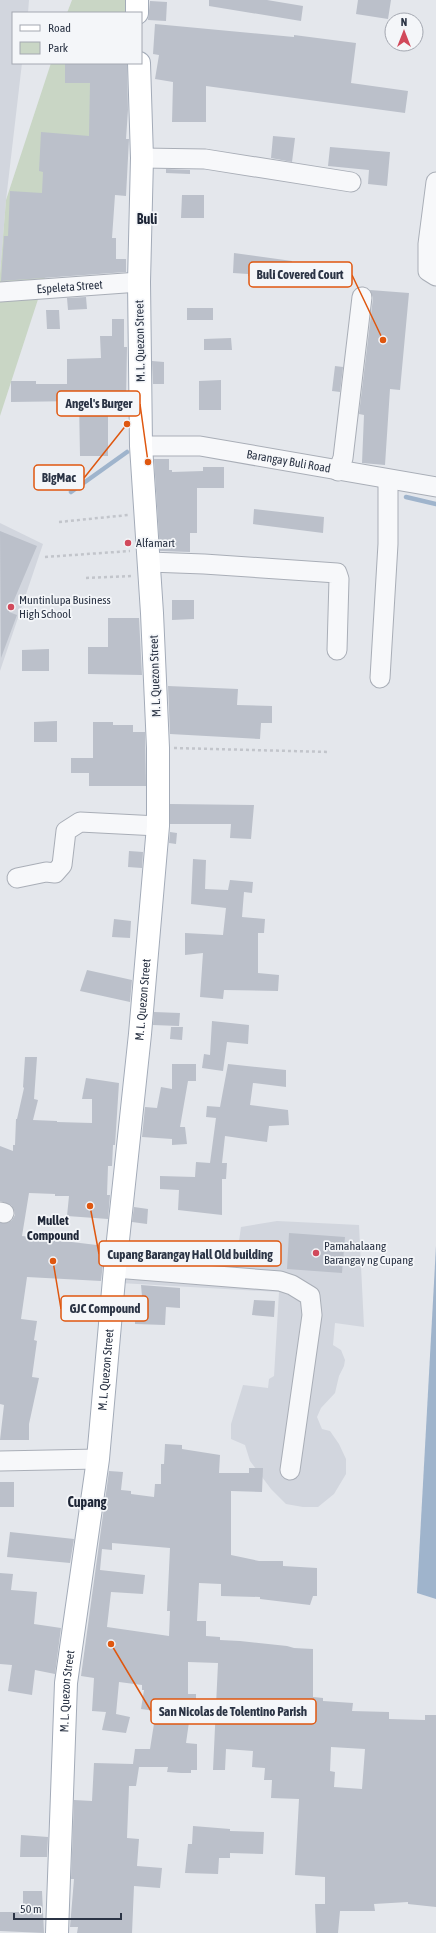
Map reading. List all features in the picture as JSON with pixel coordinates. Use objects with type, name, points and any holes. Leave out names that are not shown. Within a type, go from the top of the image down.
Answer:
[{"type":"main road","points":[[137,0],[137,12]]},
{"type":"main road","name":"M. L. Quezon Street","points":[[57,1933],[66,1683],[98,1459],[115,1268],[140,1034],[158,826],[158,748],[149,562],[144,514],[141,446],[139,282],[142,158],[139,64]]},
{"type":"street","points":[[142,158],[205,159],[351,182]]},
{"type":"street","points":[[436,182],[432,244],[428,271],[436,276]]},
{"type":"street","name":"Espeleta Street","points":[[0,292],[139,282]]},
{"type":"street","points":[[338,471],[343,458],[362,298]]},
{"type":"street","name":"Barangay Buli Road","points":[[141,446],[200,446],[388,480],[436,487]]},
{"type":"street","points":[[380,678],[388,537],[388,480]]},
{"type":"street","points":[[149,562],[204,564],[337,573],[339,579],[337,650]]},
{"type":"street","points":[[17,878],[46,872],[55,872],[62,865],[66,832],[80,822],[158,826]]},
{"type":"street","points":[[115,1268],[280,1281],[292,1285],[310,1296],[312,1316],[290,1470]]},
{"type":"street","points":[[0,1461],[98,1459]]},
{"type":"path","points":[[59,522],[144,514]]},
{"type":"path","points":[[45,557],[149,562]]},
{"type":"path","points":[[86,578],[149,562]]},
{"type":"path","points":[[158,748],[330,752]]},
{"type":"shaded area","points":[[0,0],[29,0],[28,12],[12,12],[12,64],[22,64],[6,200],[0,274]]},
{"type":"shaded area","name":"Muntinlupa Business High School","points":[[0,523],[43,544],[0,671]]},
{"type":"shaded area","points":[[277,1221],[359,1225],[364,1327],[335,1323],[333,1345],[341,1350],[345,1360],[344,1366],[339,1376],[335,1393],[321,1408],[317,1417],[322,1429],[330,1431],[339,1444],[346,1459],[346,1474],[334,1494],[318,1507],[303,1507],[286,1504],[271,1489],[250,1461],[245,1445],[231,1439],[231,1424],[243,1385],[268,1388],[269,1379],[274,1376],[279,1292],[120,1283],[122,1250],[237,1255],[241,1227]]},
{"type":"green space","points":[[72,0],[130,0],[130,12],[67,12]]},
{"type":"green space","points":[[51,64],[115,64],[0,416],[0,274],[6,200]]},
{"type":"water","points":[[436,1246],[436,1599],[417,1593]]},
{"type":"building","points":[[209,0],[267,0],[303,6],[301,21],[209,6]]},
{"type":"building","points":[[358,0],[391,0],[389,12],[384,12],[384,18],[356,14]]},
{"type":"building","points":[[150,1],[167,2],[166,21],[148,20]]},
{"type":"building","points":[[155,24],[294,37],[294,35],[356,43],[351,83],[408,91],[405,113],[206,86],[206,122],[172,122],[173,82],[155,79],[159,55],[153,54]]},
{"type":"building","points":[[65,64],[127,64],[128,110],[126,139],[129,139],[126,196],[115,195],[112,238],[116,238],[116,259],[126,259],[126,272],[1,281],[4,236],[8,236],[10,191],[42,193],[43,172],[39,171],[41,132],[89,136],[90,83],[65,83]]},
{"type":"building","points":[[273,136],[295,138],[292,162],[271,158]]},
{"type":"building","points":[[330,147],[390,152],[387,186],[368,184],[369,170],[328,166]]},
{"type":"building","points":[[166,169],[190,170],[190,174],[166,173]]},
{"type":"building","points":[[182,195],[204,195],[204,218],[181,218]]},
{"type":"building","points":[[234,253],[292,261],[287,286],[273,283],[273,280],[248,276],[248,274],[233,273]]},
{"type":"building","points":[[370,290],[409,293],[400,390],[390,389],[385,465],[362,463],[364,415],[359,414],[373,298]]},
{"type":"building","points":[[86,297],[87,309],[68,310],[67,298]]},
{"type":"building","points":[[187,308],[213,308],[213,320],[187,320]]},
{"type":"building","points":[[46,310],[59,310],[60,329],[47,329]]},
{"type":"building","points":[[112,319],[124,319],[124,347],[127,347],[126,401],[108,401],[108,456],[80,456],[79,401],[11,402],[11,381],[36,381],[36,384],[67,384],[67,359],[101,358],[100,336],[112,336]]},
{"type":"building","points":[[231,338],[232,350],[204,350],[204,339]]},
{"type":"building","points":[[152,361],[164,362],[164,384],[153,384]]},
{"type":"building","points":[[335,366],[343,367],[340,392],[332,391]]},
{"type":"building","points":[[221,380],[221,410],[199,410],[199,381]]},
{"type":"building","points":[[154,459],[169,459],[169,470],[172,470],[172,472],[203,471],[203,467],[224,467],[224,488],[197,488],[197,533],[190,533],[190,552],[160,551]]},
{"type":"building","points":[[254,509],[324,517],[323,533],[253,524]]},
{"type":"building","name":"Muntinlupa Business High School","points":[[0,531],[37,546],[9,612],[17,615],[1,658]]},
{"type":"building","points":[[172,600],[194,600],[194,619],[172,620]]},
{"type":"building","points":[[108,618],[139,618],[142,675],[88,674],[88,647],[108,647]]},
{"type":"building","points":[[49,649],[49,671],[22,671],[22,650]]},
{"type":"building","points":[[168,686],[238,689],[237,705],[272,706],[272,723],[261,723],[260,739],[170,734]]},
{"type":"building","points":[[57,721],[57,742],[34,742],[34,722]]},
{"type":"building","points":[[93,722],[113,722],[113,725],[133,725],[133,732],[145,732],[146,786],[89,786],[89,773],[71,773],[71,758],[93,758]]},
{"type":"building","points":[[170,804],[254,805],[251,839],[230,838],[231,824],[170,824]]},
{"type":"building","points":[[170,832],[177,833],[176,844],[169,843]]},
{"type":"building","points":[[129,851],[143,852],[142,868],[128,867]]},
{"type":"building","points":[[193,859],[206,860],[205,889],[228,890],[230,880],[253,882],[252,893],[244,892],[242,917],[265,919],[264,933],[258,933],[258,973],[279,975],[278,991],[224,990],[223,999],[200,997],[203,953],[185,955],[185,933],[223,935],[226,908],[191,904]]},
{"type":"building","points":[[114,919],[131,921],[130,938],[112,937]]},
{"type":"building","points":[[87,970],[132,980],[130,1002],[80,991]]},
{"type":"building","points":[[154,1012],[180,1013],[179,1026],[153,1025]]},
{"type":"building","points":[[212,1021],[249,1025],[248,1044],[227,1042],[223,1071],[202,1068],[204,1054],[210,1055]]},
{"type":"building","points":[[171,1027],[183,1027],[182,1040],[170,1039]]},
{"type":"building","points":[[25,1057],[37,1057],[34,1099],[38,1100],[33,1120],[92,1123],[92,1099],[82,1099],[86,1078],[119,1083],[115,1145],[113,1145],[112,1166],[108,1166],[107,1195],[110,1195],[108,1219],[67,1216],[69,1196],[29,1193],[22,1236],[105,1246],[101,1281],[27,1277],[21,1319],[37,1321],[34,1340],[37,1341],[32,1377],[39,1378],[29,1424],[29,1440],[0,1440],[4,1405],[0,1404],[0,1223],[7,1223],[12,1220],[15,1215],[11,1205],[0,1201],[0,1146],[13,1151],[13,1145],[15,1145],[16,1119],[24,1088]]},
{"type":"building","points":[[172,1064],[196,1064],[196,1081],[188,1081],[180,1127],[185,1127],[187,1144],[172,1145],[172,1139],[142,1137],[145,1107],[157,1108],[161,1087],[172,1089]]},
{"type":"building","points":[[228,1064],[286,1070],[286,1087],[253,1083],[250,1105],[288,1110],[289,1125],[269,1126],[267,1142],[225,1136],[222,1163],[227,1163],[226,1179],[222,1179],[222,1215],[178,1210],[179,1190],[160,1189],[160,1176],[195,1177],[196,1162],[210,1163],[216,1118],[206,1117],[207,1106],[220,1107]]},
{"type":"building","points":[[134,1207],[148,1209],[147,1224],[132,1222]]},
{"type":"building","name":"Pamahalaang Barangay ng Cupang","points":[[289,1233],[345,1237],[342,1273],[287,1269]]},
{"type":"building","points":[[141,1285],[180,1288],[180,1308],[166,1307],[165,1325],[135,1324],[135,1307],[143,1308]]},
{"type":"building","points":[[254,1300],[275,1301],[274,1317],[252,1315]]},
{"type":"building","points":[[165,1444],[182,1445],[182,1449],[220,1455],[219,1473],[249,1473],[249,1468],[263,1468],[262,1492],[231,1491],[231,1555],[259,1561],[283,1561],[283,1566],[317,1568],[317,1596],[313,1596],[310,1605],[260,1599],[260,1597],[221,1596],[221,1584],[199,1583],[197,1621],[206,1621],[206,1636],[220,1637],[220,1640],[313,1649],[313,1697],[323,1698],[323,1701],[353,1703],[352,1711],[389,1712],[389,1719],[425,1720],[425,1715],[436,1715],[436,1907],[408,1904],[408,1902],[374,1904],[375,1911],[340,1911],[338,1933],[316,1933],[315,1904],[325,1904],[325,1877],[295,1875],[299,1799],[271,1798],[272,1780],[264,1780],[265,1768],[252,1767],[253,1751],[226,1749],[225,1770],[213,1770],[218,1663],[188,1662],[188,1694],[196,1694],[196,1715],[190,1715],[186,1743],[197,1744],[197,1770],[191,1770],[191,1773],[181,1773],[167,1772],[168,1767],[139,1767],[136,1786],[129,1786],[127,1838],[139,1839],[137,1866],[162,1868],[160,1888],[134,1886],[132,1933],[77,1933],[78,1927],[70,1927],[74,1879],[71,1879],[74,1800],[92,1801],[94,1763],[133,1764],[135,1749],[150,1749],[156,1711],[141,1709],[144,1690],[142,1690],[142,1685],[119,1682],[116,1714],[130,1717],[126,1733],[102,1730],[106,1712],[92,1711],[94,1678],[81,1676],[109,1471],[123,1472],[121,1490],[131,1491],[131,1494],[154,1497],[155,1484],[161,1484],[161,1464],[164,1464]],"holes":[[[112,1543],[170,1548],[167,1611],[170,1611],[169,1636],[107,1627],[111,1592],[143,1594],[145,1575],[100,1570],[102,1549],[112,1550]],[[331,1747],[365,1749],[362,1789],[334,1787],[335,1772],[330,1771]]]},
{"type":"building","points":[[0,1482],[14,1482],[14,1507],[0,1507]]},
{"type":"building","points":[[10,1532],[74,1539],[70,1563],[7,1557]]},
{"type":"building","points":[[0,1573],[13,1574],[11,1590],[37,1592],[34,1624],[61,1628],[55,1674],[35,1670],[32,1695],[8,1691],[12,1665],[0,1664]]},
{"type":"building","points":[[193,1826],[230,1829],[230,1831],[264,1832],[263,1854],[230,1853],[230,1858],[219,1858],[218,1874],[185,1873],[188,1844],[192,1844]]},
{"type":"building","points":[[21,1835],[48,1837],[47,1857],[20,1857]]},
{"type":"building","points":[[23,1891],[42,1891],[44,1933],[0,1931],[0,1912],[21,1912],[21,1910],[23,1910]]},
{"type":"waterway","points":[[71,492],[127,452]]},
{"type":"waterway","points":[[406,497],[436,504]]},
{"type":"place","name":"Buli Covered Court","points":[[383,340]]},
{"type":"place","name":"BigMac","points":[[127,424]]},
{"type":"place","name":"Angel's Burger","points":[[148,462]]},
{"type":"place","name":"Alfamart","points":[[128,543]]},
{"type":"place","name":"Muntinlupa Business High School","points":[[11,607]]},
{"type":"place","name":"Cupang Barangay Hall Old building","points":[[90,1206]]},
{"type":"place","name":"Pamahalaang Barangay ng Cupang","points":[[316,1253]]},
{"type":"place","name":"GJC Compound","points":[[53,1261]]},
{"type":"place","name":"San Nicolas de Tolentino Parish","points":[[111,1644]]},
{"type":"district","name":"Buli","points":[[147,219]]},
{"type":"district","name":"Mullet Compound","points":[[53,1228]]},
{"type":"district","name":"Cupang","points":[[87,1502]]}]
